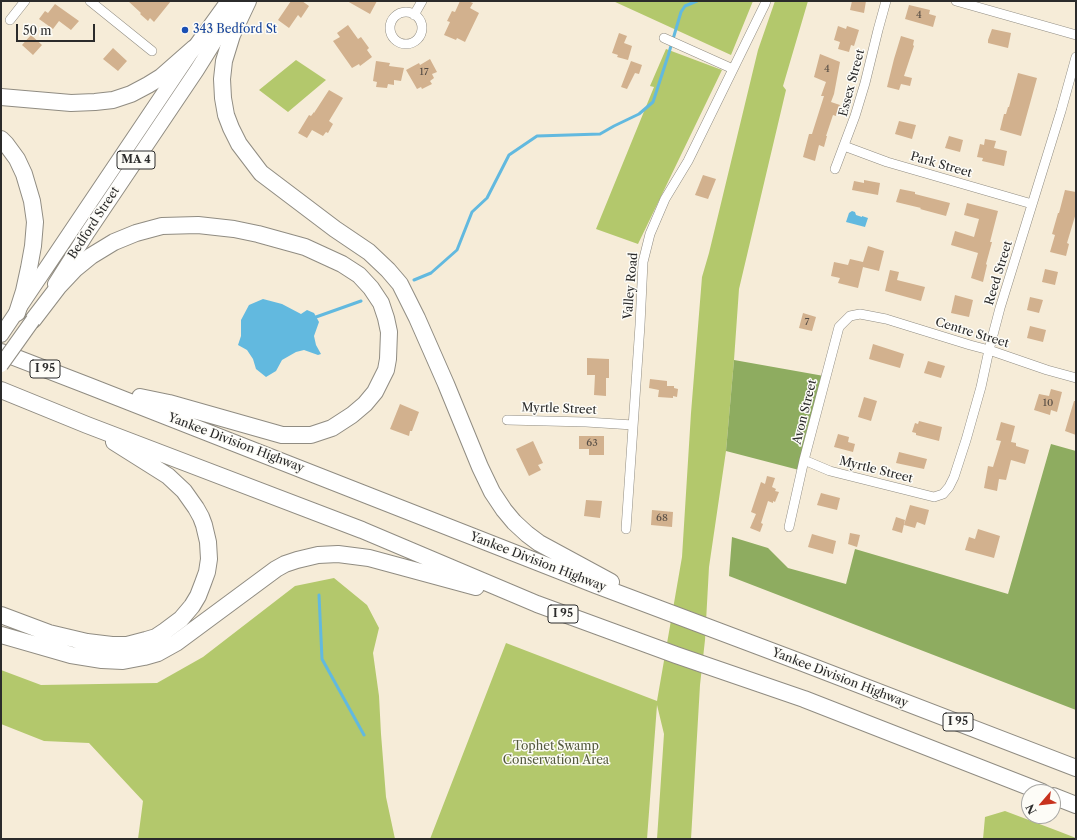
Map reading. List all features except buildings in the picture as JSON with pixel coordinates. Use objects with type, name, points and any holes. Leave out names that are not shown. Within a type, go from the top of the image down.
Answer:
[{"type":"highway","points":[[248,1],[232,35],[224,61],[222,78],[226,115],[239,144],[261,173],[335,229],[369,252],[400,284],[438,364],[480,467],[492,492],[514,522],[539,543],[666,612]]},
{"type":"highway","points":[[1,97],[71,103],[113,100],[131,94],[161,77],[194,48]]},
{"type":"highway","points":[[1,139],[17,159],[24,174],[32,201],[34,222],[30,268],[17,313]]},
{"type":"highway","points":[[33,320],[59,286],[75,269],[91,256],[114,242],[136,233],[162,226],[198,225],[234,229],[272,237],[306,248],[342,264],[359,275],[381,303],[389,332],[386,370],[374,392],[365,404],[352,415],[332,428],[310,435],[282,435],[169,404],[90,386]]},
{"type":"highway","name":"Yankee Division Highway","points":[[1,352],[666,612],[1076,768]]},
{"type":"highway","name":"I 95","points":[[1,390],[87,425],[362,530],[537,604],[676,655],[804,699],[1022,784]]},
{"type":"highway","points":[[1,616],[49,633],[87,642],[127,645],[156,636],[174,625],[189,610],[200,592],[207,572],[209,550],[204,525],[191,500],[168,476],[87,425]]},
{"type":"highway","points":[[1,635],[65,653],[89,658],[113,661],[144,658],[158,653],[176,643],[276,569],[285,564],[307,557],[330,554],[347,554],[369,558],[455,582],[523,598]]},
{"type":"highway","points":[[1061,799],[1076,805]]},
{"type":"main road","name":"Bedford Street","points":[[1,335],[194,48],[228,1]]},
{"type":"main road","name":"Bedford Street","points":[[1,365],[33,320],[88,232],[197,70],[240,1]]},
{"type":"street","points":[[10,20],[25,1]]},
{"type":"street","points":[[90,1],[152,51]]},
{"type":"street","points":[[414,15],[422,1]]},
{"type":"street","name":"Valley Road","points":[[626,529],[643,262],[650,234],[666,198],[688,161],[766,1]]},
{"type":"street","name":"Essex Street","points":[[835,169],[855,116],[886,1]]},
{"type":"street","points":[[956,1],[1076,35]]},
{"type":"street","points":[[664,38],[733,69]]},
{"type":"street","name":"Reed Street","points":[[943,494],[949,487],[966,440],[981,387],[1000,308],[1061,112],[1076,57]]},
{"type":"street","name":"Park Street","points":[[844,146],[887,162],[1032,204]]},
{"type":"street","name":"Centre Street","points":[[860,314],[886,319],[1076,378]]},
{"type":"street","name":"Avon Street","points":[[789,527],[804,460],[839,327],[850,316],[860,314]]},
{"type":"street","name":"Myrtle Street","points":[[507,420],[633,425]]},
{"type":"street","name":"Myrtle Street","points":[[804,460],[830,471],[918,493],[934,496],[943,494]]},
{"type":"green space","points":[[613,1],[753,1],[731,55]]},
{"type":"green space","name":"Tophet Swamp Conservation Area","points":[[775,1],[808,1],[783,86],[786,90],[739,289],[726,451],[709,567],[691,839],[657,839],[664,734],[657,705],[647,839],[430,839],[506,643],[657,701],[682,557],[691,413],[702,277],[758,50]]},
{"type":"green space","points":[[666,49],[722,70],[638,244],[596,229],[654,87],[650,86]]},
{"type":"green space","points":[[296,60],[326,80],[288,112],[259,90]]},
{"type":"green space","points":[[734,360],[824,376],[799,470],[726,451]]},
{"type":"green space","points":[[1051,444],[1076,451],[1076,710],[729,576],[732,537],[768,548],[788,568],[846,584],[855,549],[1008,594]]},
{"type":"green space","points":[[334,578],[367,605],[379,628],[373,653],[379,696],[386,797],[395,839],[138,839],[143,801],[89,743],[44,741],[1,724],[1,670],[41,685],[157,683],[203,657],[295,586]]},
{"type":"green space","points":[[1005,811],[1021,817],[1021,824],[1039,824],[1076,839],[983,839],[985,817]]},
{"type":"water","points":[[852,211],[855,212],[856,215],[868,218],[865,227],[846,222],[849,213]]},
{"type":"water","points":[[263,299],[282,304],[301,314],[307,310],[314,313],[319,322],[314,336],[316,345],[321,354],[318,355],[304,350],[296,352],[282,360],[276,371],[266,377],[256,369],[253,359],[247,350],[238,345],[241,336],[241,320],[249,305]]},
{"type":"waterway","points":[[414,280],[431,273],[457,250],[472,212],[487,198],[509,155],[537,136],[600,134],[639,114],[653,102],[681,12],[685,6],[697,1]]},
{"type":"waterway","points":[[316,317],[361,301]]},
{"type":"waterway","points":[[319,595],[322,659],[364,735]]},
{"type":"place","name":"343 Bedford St","points":[[185,30]]}]
